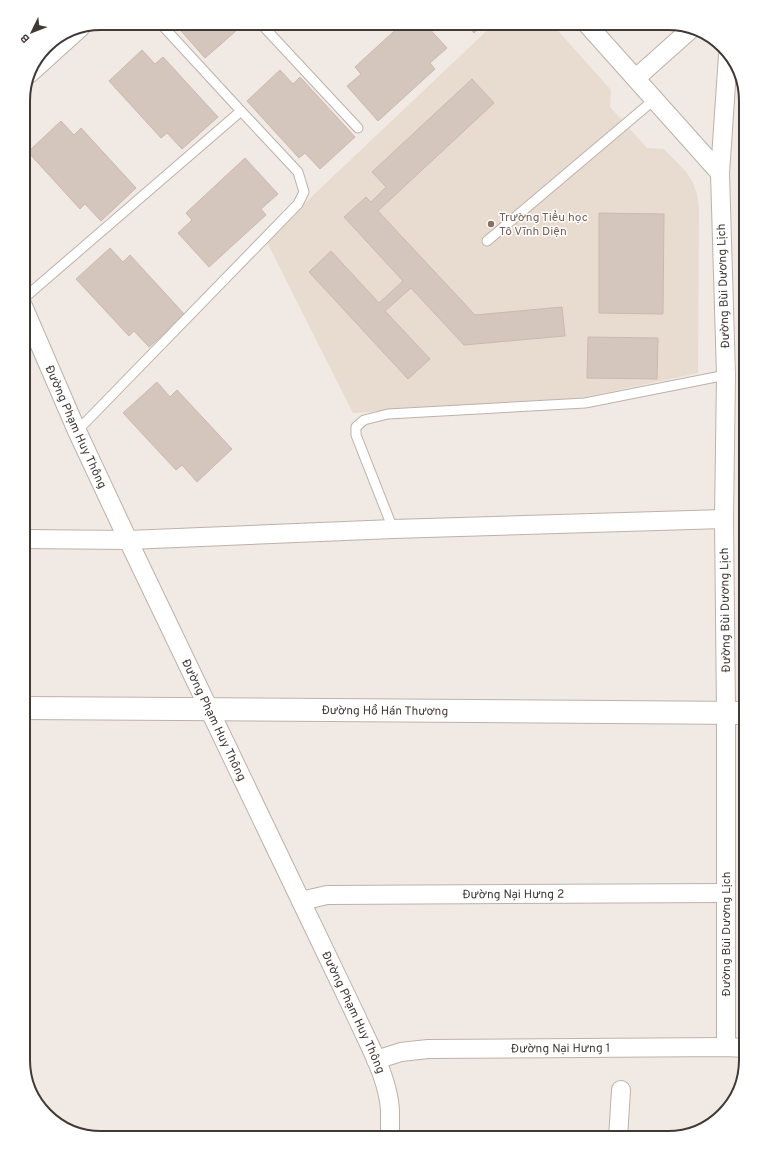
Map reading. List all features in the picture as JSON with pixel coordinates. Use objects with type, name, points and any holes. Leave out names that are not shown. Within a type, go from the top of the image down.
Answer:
[{"type":"street","points":[[592,30],[720,173]]},
{"type":"street","points":[[636,78],[687,33]]},
{"type":"street","name":"Đường Bùi Dương Lịch","points":[[726,1048],[726,893],[736,713],[724,519],[726,375],[720,173],[728,62]]},
{"type":"street","name":"Đường Phạm Huy Thông","points":[[30,331],[376,1060],[384,1082],[390,1108],[390,1131]]},
{"type":"street","points":[[30,539],[128,540],[393,529],[724,519]]},
{"type":"street","name":"Đường Hồ Hán Thương","points":[[30,708],[736,713]]},
{"type":"street","name":"Đường Nại Hưng 2","points":[[300,901],[327,895],[726,893]]},
{"type":"street","name":"Đường Nại Hưng 1","points":[[376,1060],[401,1052],[428,1049],[739,1048]]},
{"type":"street","points":[[618,1131],[621,1090]]},
{"type":"lane","points":[[77,431],[298,204],[304,192],[298,172],[166,30]]},
{"type":"lane","points":[[267,30],[358,128]]},
{"type":"lane","points":[[487,241],[655,99]]},
{"type":"lane","points":[[30,293],[240,111]]},
{"type":"lane","points":[[393,529],[356,435],[356,427],[364,420],[388,414],[585,403],[726,375]]},
{"type":"shaded area","name":"Trường Tiểu học Tô Vĩnh Diện","points":[[488,30],[557,30],[611,90],[610,107],[647,148],[664,149],[687,173],[693,183],[697,194],[699,208],[698,373],[581,398],[353,413],[266,240]]},
{"type":"building","points":[[180,30],[237,30],[205,58]]},
{"type":"building","points":[[395,30],[430,30],[447,48],[430,63],[435,69],[378,121],[347,86],[361,74],[355,67]]},
{"type":"building","points":[[142,50],[155,64],[163,57],[218,117],[182,149],[167,133],[161,138],[109,81]]},
{"type":"building","points":[[280,70],[293,84],[300,77],[355,137],[320,169],[305,153],[299,158],[247,101]]},
{"type":"building","points":[[472,79],[494,103],[378,211],[475,315],[562,307],[565,336],[464,345],[411,288],[385,311],[430,359],[408,379],[309,272],[331,251],[379,303],[403,281],[344,217],[366,197],[371,202],[386,187],[372,172]]},
{"type":"building","points":[[61,121],[74,135],[81,128],[136,188],[101,221],[85,204],[80,209],[30,154],[30,150]]},
{"type":"building","points":[[245,158],[278,194],[261,209],[266,215],[209,267],[178,233],[192,220],[186,213]]},
{"type":"building","points":[[599,213],[664,214],[663,314],[599,313]]},
{"type":"building","points":[[110,248],[123,262],[130,255],[185,315],[149,347],[134,331],[129,336],[76,279]]},
{"type":"building","points":[[588,337],[658,338],[657,379],[587,378]]},
{"type":"building","points":[[157,382],[170,397],[177,390],[232,449],[197,482],[182,465],[176,470],[123,413]]},
{"type":"place","name":"Trường Tiểu học Tô Vĩnh Diện","points":[[491,224]]}]
